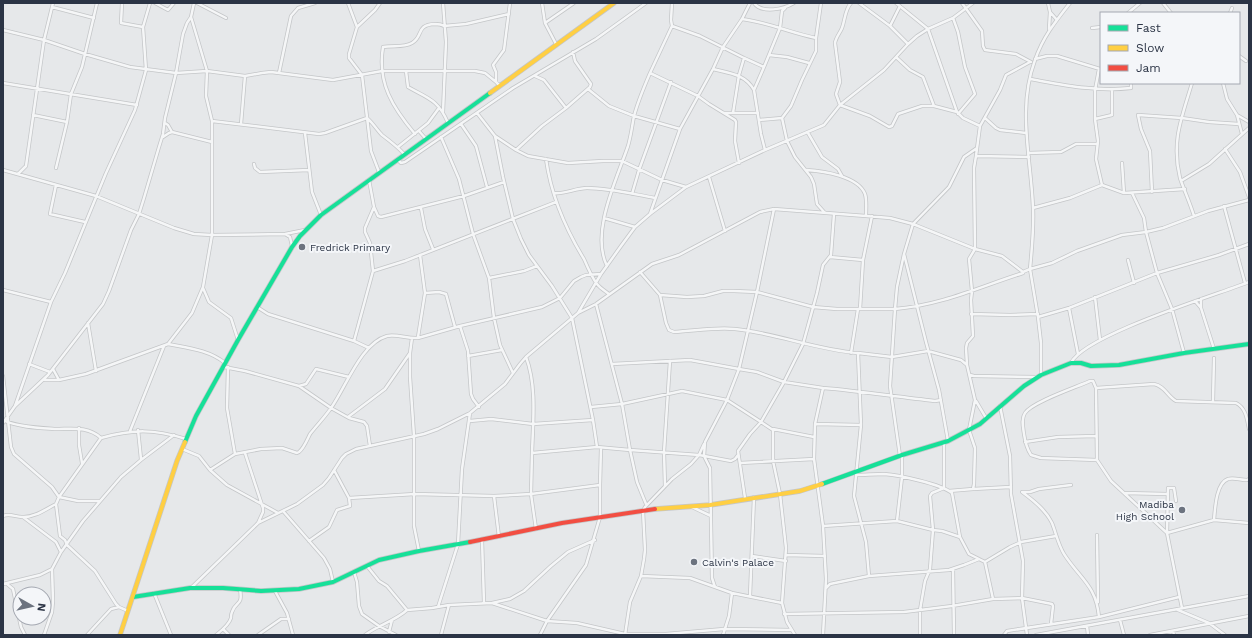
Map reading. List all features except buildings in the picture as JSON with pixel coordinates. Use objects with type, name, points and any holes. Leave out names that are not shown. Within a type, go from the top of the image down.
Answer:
[{"type":"street","points":[[17,174],[26,166],[44,40],[53,3]]},
{"type":"street","points":[[56,168],[67,122],[71,94],[82,67],[97,3]]},
{"type":"street","points":[[122,3],[121,23],[143,27]]},
{"type":"street","points":[[5,421],[15,406],[51,302],[65,273],[106,172],[137,105],[146,70],[143,27],[150,3]]},
{"type":"street","points":[[155,3],[168,10],[174,3]]},
{"type":"street","points":[[15,406],[45,380],[103,304],[109,291],[131,230],[139,214],[161,138],[164,134],[165,118],[176,73],[183,34],[196,3],[226,18]]},
{"type":"street","points":[[279,73],[291,16],[298,8],[315,3]]},
{"type":"street","points":[[348,3],[357,27]]},
{"type":"street","points":[[379,172],[371,151],[366,94],[362,75],[349,58],[350,49],[357,27],[375,10],[380,3]]},
{"type":"street","points":[[443,3],[446,42],[443,112]]},
{"type":"street","points":[[497,84],[496,72],[493,65],[504,50],[510,3]]},
{"type":"street","points":[[542,3],[545,23],[556,44]]},
{"type":"street","points":[[545,23],[574,3]]},
{"type":"street","points":[[120,635],[186,438],[205,398],[225,366],[238,340],[292,247],[300,236],[321,215],[467,108],[497,84],[614,3]]},
{"type":"street","points":[[397,159],[401,163],[405,162],[513,88],[596,38],[646,3]]},
{"type":"street","points":[[607,266],[601,249],[604,218],[611,190],[631,133],[634,116],[642,92],[672,26],[672,3]]},
{"type":"street","points":[[650,214],[680,130],[723,48],[742,19],[750,3]]},
{"type":"street","points":[[754,3],[763,9],[784,8],[794,3]]},
{"type":"street","points":[[759,120],[782,118],[791,106],[809,63],[816,51],[816,38],[821,3]]},
{"type":"street","points":[[846,3],[848,7]]},
{"type":"street","points":[[840,106],[836,94],[840,82],[835,43],[842,28],[848,7],[851,3]]},
{"type":"street","points":[[859,3],[890,26],[908,44]]},
{"type":"street","points":[[962,3],[982,31],[983,46],[985,50],[1016,54],[1033,61]]},
{"type":"street","points":[[578,313],[601,274],[635,227],[650,214],[686,187],[765,150],[824,125],[840,106],[884,70],[908,44],[928,28],[953,18],[966,10],[973,3]]},
{"type":"street","points":[[1048,3],[1050,12],[1049,29]]},
{"type":"street","points":[[1039,376],[1041,343],[1030,269],[1033,208],[1026,133],[1026,104],[1033,61],[1049,29],[1070,3]]},
{"type":"street","points":[[1129,12],[1140,3]]},
{"type":"street","points":[[1163,3],[1170,12]]},
{"type":"street","points":[[890,26],[898,4],[928,28],[958,113],[963,118],[980,126]]},
{"type":"street","points":[[52,7],[94,18]]},
{"type":"street","points":[[754,90],[780,28],[784,8]]},
{"type":"street","points":[[1230,12],[1232,8]]},
{"type":"street","points":[[1050,12],[1057,20]]},
{"type":"street","points":[[415,134],[388,96],[382,71],[383,47],[402,46],[411,43],[417,38],[423,26],[426,25],[440,24],[444,26],[466,24],[509,14]]},
{"type":"street","points":[[45,380],[59,380],[96,371],[168,344],[192,313],[203,287],[212,235],[212,121],[206,96],[207,71],[191,17]]},
{"type":"street","points":[[953,18],[958,32],[965,67],[975,94],[958,113]]},
{"type":"street","points":[[742,19],[758,21],[816,38]]},
{"type":"street","points":[[672,26],[700,36],[744,58],[764,66]]},
{"type":"street","points":[[1092,28],[1100,27]]},
{"type":"street","points":[[3,30],[44,40],[115,64],[146,70],[176,73],[207,71],[245,76],[262,73],[279,73],[333,80],[382,71],[469,70],[485,73],[497,84]]},
{"type":"street","points":[[516,150],[542,126],[588,90],[591,84],[575,62],[573,52]]},
{"type":"street","points":[[769,55],[787,57],[809,63]]},
{"type":"street","points":[[986,418],[975,400],[966,354],[967,343],[973,336],[971,314],[972,291],[969,259],[975,249],[974,168],[980,126],[1000,90],[1006,75],[1033,61],[1047,56],[1057,56],[1100,69],[1095,90],[1095,119],[1097,131],[1096,159],[1102,186]]},
{"type":"street","points":[[896,57],[910,70],[923,77],[934,106]]},
{"type":"street","points":[[1240,57],[1246,61]]},
{"type":"street","points":[[732,113],[739,75],[744,58]]},
{"type":"street","points":[[713,69],[739,75],[748,82],[754,90],[765,150]]},
{"type":"street","points":[[406,71],[408,87],[429,97],[443,112],[448,122]]},
{"type":"street","points":[[650,73],[672,82],[698,96],[736,121],[735,141],[740,163]]},
{"type":"street","points":[[241,124],[245,76]]},
{"type":"street","points":[[535,76],[544,80],[566,108]]},
{"type":"street","points":[[1030,79],[1095,90],[1131,88],[1131,84]]},
{"type":"street","points":[[632,194],[639,170],[672,82]]},
{"type":"street","points":[[3,83],[137,105]]},
{"type":"street","points":[[1192,84],[1177,135],[1176,150],[1181,181],[1194,216]]},
{"type":"street","points":[[1223,84],[1227,99],[1237,115],[1242,134]]},
{"type":"street","points":[[588,90],[609,106],[634,116],[680,130]]},
{"type":"street","points":[[1095,119],[1112,115],[1112,90]]},
{"type":"street","points":[[840,106],[870,116],[891,127],[896,115],[922,106],[934,106],[958,113]]},
{"type":"street","points":[[398,148],[428,123],[439,108]]},
{"type":"street","points":[[467,108],[472,117]]},
{"type":"street","points":[[477,113],[495,136],[528,156],[568,163],[622,161],[662,180],[686,187]]},
{"type":"street","points":[[723,113],[758,113]]},
{"type":"street","points":[[33,115],[67,122]]},
{"type":"street","points":[[1237,115],[1249,122]]},
{"type":"street","points":[[1152,192],[1150,151],[1138,116],[1182,118],[1239,124]]},
{"type":"street","points":[[212,121],[305,133],[325,133],[367,118]]},
{"type":"street","points":[[367,118],[374,124],[380,133],[404,154]]},
{"type":"street","points":[[782,118],[787,141],[794,157],[810,176],[814,184],[817,204],[826,213]]},
{"type":"street","points":[[985,118],[1000,130],[1026,133]]},
{"type":"street","points":[[165,123],[172,132]]},
{"type":"street","points":[[461,124],[476,146],[487,187]]},
{"type":"street","points":[[1181,181],[1209,164],[1249,128]]},
{"type":"street","points":[[419,131],[433,142]]},
{"type":"street","points":[[161,138],[172,132],[212,142]]},
{"type":"street","points":[[305,133],[312,192],[321,215]]},
{"type":"street","points":[[808,133],[822,157],[838,169],[842,176]]},
{"type":"street","points":[[495,136],[504,182],[513,219],[520,239],[529,255],[560,298],[572,318],[591,407],[597,447]]},
{"type":"street","points":[[441,137],[456,170],[464,196],[473,234],[489,278],[494,318],[502,350],[513,373]]},
{"type":"street","points":[[976,156],[1028,155],[1059,152],[1076,144],[1097,144]]},
{"type":"street","points":[[897,521],[902,477],[901,455],[891,397],[896,287],[913,224],[949,187],[964,157],[977,148]]},
{"type":"street","points":[[660,295],[680,297],[704,296],[727,291],[757,292],[813,307],[837,309],[895,309],[918,307],[958,296],[1030,269],[1052,263],[1078,251],[1122,235],[1163,228],[1194,216],[1249,199],[1240,172],[1225,149]]},
{"type":"street","points":[[546,159],[549,179],[556,202],[571,238],[593,274],[596,283],[609,294]]},
{"type":"street","points":[[1122,163],[1124,193]]},
{"type":"street","points":[[254,164],[255,168],[260,172],[309,170]]},
{"type":"street","points":[[3,170],[96,196],[174,228],[194,234],[285,234],[306,229]]},
{"type":"street","points":[[806,170],[842,176],[859,186],[865,194],[866,216]]},
{"type":"street","points":[[709,177],[725,231]]},
{"type":"street","points":[[369,180],[374,207],[378,216],[381,217],[464,196],[504,182]]},
{"type":"street","points":[[56,185],[50,214],[85,222]]},
{"type":"street","points":[[1033,208],[1070,198],[1102,186],[1124,193],[1185,190]]},
{"type":"street","points":[[554,193],[560,194],[573,189],[585,188],[611,190],[655,198]]},
{"type":"street","points":[[1132,193],[1144,218],[1146,232],[1157,273],[1172,309],[1184,353]]},
{"type":"street","points":[[373,271],[405,261],[556,202]]},
{"type":"street","points":[[1224,206],[1245,283]]},
{"type":"street","points":[[354,341],[373,271],[370,243],[365,232],[365,228],[374,207]]},
{"type":"street","points":[[421,208],[425,229],[433,250]]},
{"type":"street","points":[[190,588],[208,573],[258,523],[297,504],[323,486],[346,454],[356,449],[438,429],[470,413],[505,384],[526,357],[578,313],[596,304],[652,264],[679,255],[760,212],[774,209],[890,218],[913,224],[975,249],[1002,256],[1023,272]]},
{"type":"street","points":[[625,634],[631,598],[641,576],[645,550],[643,511],[646,504],[699,455],[727,400],[739,369],[749,331],[774,209]]},
{"type":"street","points":[[745,498],[738,455],[739,448],[762,422],[803,344],[822,265],[831,255],[834,214]]},
{"type":"street","points":[[852,352],[859,309],[863,260],[872,216]]},
{"type":"street","points":[[604,218],[635,227]]},
{"type":"street","points":[[285,234],[290,237],[292,247]]},
{"type":"street","points":[[971,314],[1038,315],[1069,308],[1157,273],[1249,244]]},
{"type":"street","points":[[904,254],[941,400],[946,442],[944,488]]},
{"type":"street","points":[[418,338],[424,293],[420,255]]},
{"type":"street","points":[[829,257],[863,260]]},
{"type":"street","points":[[1128,260],[1134,283]]},
{"type":"street","points":[[489,278],[524,271],[537,266]]},
{"type":"street","points":[[640,272],[660,295],[666,324],[669,330],[674,332],[720,328],[749,331],[803,344],[892,357],[928,351],[960,360],[967,365]]},
{"type":"street","points":[[210,470],[235,454],[273,447],[282,448],[297,453],[299,452],[311,433],[331,408],[358,361],[369,348],[383,338],[388,336],[418,338],[455,327],[542,307],[555,302],[560,298],[574,281],[586,275],[601,274]]},
{"type":"street","points":[[1071,363],[1078,354],[1100,340],[1172,309],[1249,282]]},
{"type":"street","points":[[203,287],[209,302],[231,318],[238,340]]},
{"type":"street","points":[[3,290],[51,302]]},
{"type":"street","points":[[424,293],[438,292],[446,294],[455,327]]},
{"type":"street","points":[[1095,297],[1100,340]]},
{"type":"street","points":[[1200,299],[1214,350]]},
{"type":"street","points":[[1195,301],[1202,308]]},
{"type":"street","points":[[596,304],[622,404],[637,482],[646,504]]},
{"type":"street","points":[[257,307],[268,314],[354,341],[369,348]]},
{"type":"street","points":[[1069,308],[1078,354]]},
{"type":"street","points":[[88,323],[96,371]]},
{"type":"street","points":[[460,326],[468,356],[471,394],[478,407]]},
{"type":"street","points":[[412,338],[410,353],[410,377],[414,436],[414,526],[419,551]]},
{"type":"street","points":[[168,344],[218,357],[225,366],[227,408],[235,454]]},
{"type":"street","points":[[133,596],[190,588],[275,591],[299,589],[333,582],[379,560],[419,551],[499,537],[562,523],[643,511],[710,505],[745,498],[780,494],[817,486],[856,474],[901,455],[946,442],[986,418],[1039,376],[1071,363],[1098,366],[1120,365],[1184,353],[1249,344]]},
{"type":"street","points":[[130,431],[164,346]]},
{"type":"street","points":[[468,356],[502,350]]},
{"type":"street","points":[[347,417],[386,389],[410,353]]},
{"type":"street","points":[[858,353],[861,425],[854,496],[866,542],[869,576]]},
{"type":"street","points":[[960,360],[966,354]]},
{"type":"street","points":[[526,357],[529,364],[532,388],[533,424],[531,494],[536,529]]},
{"type":"street","points":[[1213,401],[1214,358]]},
{"type":"street","points":[[612,364],[690,360],[757,372],[784,382],[823,388],[859,391],[891,397],[935,401],[941,400]]},
{"type":"street","points":[[665,487],[664,452],[670,361]]},
{"type":"street","points":[[29,364],[50,372]]},
{"type":"street","points":[[225,366],[299,386],[331,408],[347,417],[366,424],[370,446]]},
{"type":"street","points":[[53,368],[59,380]]},
{"type":"street","points":[[299,386],[306,384],[316,369],[349,376]]},
{"type":"street","points":[[970,375],[1039,376]]},
{"type":"street","points":[[3,376],[5,421],[14,454],[52,487],[59,496],[78,501],[99,501]]},
{"type":"street","points":[[1097,460],[1038,458],[1030,453],[1026,442],[1023,422],[1023,417],[1028,409],[1090,381],[1094,383],[1096,388],[1097,460],[1111,481],[1167,533]]},
{"type":"street","points":[[1096,388],[1154,384],[1160,385],[1164,388],[1176,401],[1213,401],[1236,403],[1239,404],[1245,412],[1249,429]]},
{"type":"street","points":[[823,388],[815,424],[814,437],[814,459],[823,526],[825,556],[823,635]]},
{"type":"street","points":[[591,407],[622,404],[682,391],[727,400],[773,429],[814,437]]},
{"type":"street","points":[[973,489],[975,451],[968,430],[975,400]]},
{"type":"street","points":[[1000,406],[1010,456],[1010,487],[1021,542],[1023,564],[1022,598],[1027,635]]},
{"type":"street","points":[[438,607],[458,544],[464,455],[470,413]]},
{"type":"street","points":[[470,421],[491,419],[533,424],[593,420]]},
{"type":"street","points":[[5,421],[42,428],[79,428],[88,430],[101,438]]},
{"type":"street","points":[[815,424],[861,425]]},
{"type":"street","points":[[79,428],[79,445],[82,464]]},
{"type":"street","points":[[492,603],[547,621],[573,623],[625,634],[666,634],[724,629],[792,633],[784,614],[782,603],[786,555],[780,494],[773,461],[773,429]]},
{"type":"street","points":[[138,430],[141,460]]},
{"type":"street","points":[[128,611],[119,607],[95,571],[67,545],[60,536],[58,532],[56,504],[59,496],[101,438],[130,431],[151,430],[186,438]]},
{"type":"street","points":[[44,635],[52,612],[52,569],[61,552],[99,501],[121,477],[175,435]]},
{"type":"street","points":[[1026,442],[1058,437],[1096,436]]},
{"type":"street","points":[[705,442],[704,456],[710,468],[712,578],[715,587]]},
{"type":"street","points":[[532,454],[597,447],[699,455],[731,460],[735,459],[738,455]]},
{"type":"street","points":[[540,635],[547,621],[585,568],[595,540],[600,517],[601,448]]},
{"type":"street","points":[[182,449],[199,456],[210,470],[227,485],[278,513]]},
{"type":"street","points":[[245,453],[262,504],[263,512],[258,523]]},
{"type":"street","points":[[740,463],[814,459]]},
{"type":"street","points":[[309,540],[329,527],[338,510],[350,506],[349,498],[334,470]]},
{"type":"street","points":[[856,474],[884,474],[902,477],[944,488],[949,491],[953,496],[960,538],[969,554],[985,562],[992,599]]},
{"type":"street","points":[[1214,520],[1216,497],[1224,481],[1230,478],[1249,479]]},
{"type":"street","points":[[349,498],[415,494],[494,496],[531,494],[600,485]]},
{"type":"street","points":[[1070,485],[1039,489],[1032,492],[1022,492],[1045,512],[1052,523],[1056,536],[1068,560],[1090,587],[1098,605]]},
{"type":"street","points":[[949,491],[1010,487]]},
{"type":"street","points":[[920,635],[920,610],[925,581],[929,572],[933,530],[930,496],[932,493],[944,488]]},
{"type":"street","points":[[1176,501],[1174,488],[1168,488],[1167,533],[1182,608]]},
{"type":"street","points":[[1123,493],[1167,494]]},
{"type":"street","points":[[494,496],[499,537]]},
{"type":"street","points":[[750,596],[754,497]]},
{"type":"street","points":[[3,516],[7,514],[23,517],[30,516],[56,504]]},
{"type":"street","points":[[691,507],[711,516]]},
{"type":"street","points":[[283,511],[324,558],[330,569],[333,582]]},
{"type":"street","points":[[23,517],[56,542],[61,552]]},
{"type":"street","points":[[1167,533],[1214,520],[1249,523]]},
{"type":"street","points":[[823,526],[897,521],[942,531],[960,538]]},
{"type":"street","points":[[1097,535],[1099,617]]},
{"type":"street","points":[[985,562],[1021,542],[1056,536]]},
{"type":"street","points":[[482,540],[484,603]]},
{"type":"street","points":[[365,635],[401,615],[407,610],[449,605],[492,603],[517,596],[568,552],[595,540]]},
{"type":"street","points":[[786,555],[825,556]]},
{"type":"street","points":[[752,556],[786,561]]},
{"type":"street","points":[[825,589],[830,584],[869,576],[953,569],[980,559]]},
{"type":"street","points":[[367,565],[379,581],[387,586],[407,610]]},
{"type":"street","points":[[3,584],[40,575],[52,569]]},
{"type":"street","points":[[953,569],[952,606],[954,635]]},
{"type":"street","points":[[354,572],[357,582],[360,610],[362,614],[379,626],[396,635]]},
{"type":"street","points":[[641,576],[690,578],[732,593],[782,603]]},
{"type":"street","points":[[7,584],[13,589],[20,622],[25,635]]},
{"type":"street","points":[[216,635],[223,629],[230,619],[232,610],[240,602],[240,590]]},
{"type":"street","points":[[275,591],[289,619],[293,635]]},
{"type":"street","points":[[723,635],[729,616],[732,593]]},
{"type":"street","points":[[154,594],[171,635]]},
{"type":"street","points":[[1036,635],[1249,596]]},
{"type":"street","points":[[1004,635],[1007,631],[1099,617],[1179,597]]},
{"type":"street","points":[[784,614],[898,613],[992,599],[1022,598],[1052,604],[1051,624]]},
{"type":"street","points":[[86,635],[112,608],[113,600]]},
{"type":"street","points":[[441,635],[449,605]]},
{"type":"street","points":[[112,608],[119,607]]},
{"type":"street","points":[[1177,609],[1198,617],[1225,635]]},
{"type":"street","points":[[1152,635],[1249,616]]},
{"type":"street","points":[[258,635],[280,619],[289,619]]},
{"type":"street","points":[[390,632],[392,620]]},
{"type":"street","points":[[1120,620],[1124,635]]},
{"type":"street","points":[[1087,626],[1088,635]]},
{"type":"street","points":[[223,629],[229,635]]},
{"type":"street","points":[[1173,631],[1174,635]]},
{"type":"traffic: fast","points":[[185,442],[196,416],[238,340],[292,247],[300,236],[321,215],[490,93]]},
{"type":"traffic: fast","points":[[822,484],[902,455],[948,441],[980,424],[1024,386],[1041,375],[1071,363],[1081,363],[1091,366],[1119,365],[1184,353],[1249,344]]},
{"type":"traffic: fast","points":[[133,597],[190,588],[223,588],[261,591],[299,589],[333,582],[379,560],[470,542]]},
{"type":"traffic: slow","points":[[490,93],[614,3]]},
{"type":"traffic: slow","points":[[120,635],[177,461],[185,442]]},
{"type":"traffic: slow","points":[[655,509],[710,505],[800,491],[822,484]]},
{"type":"traffic: jam","points":[[470,542],[562,523],[655,509]]},
{"type":"place","name":"Fredrick Primary","points":[[302,247]]},
{"type":"place","name":"Madiba High School","points":[[1182,510]]},
{"type":"place","name":"Calvin's Palace","points":[[694,562]]}]
